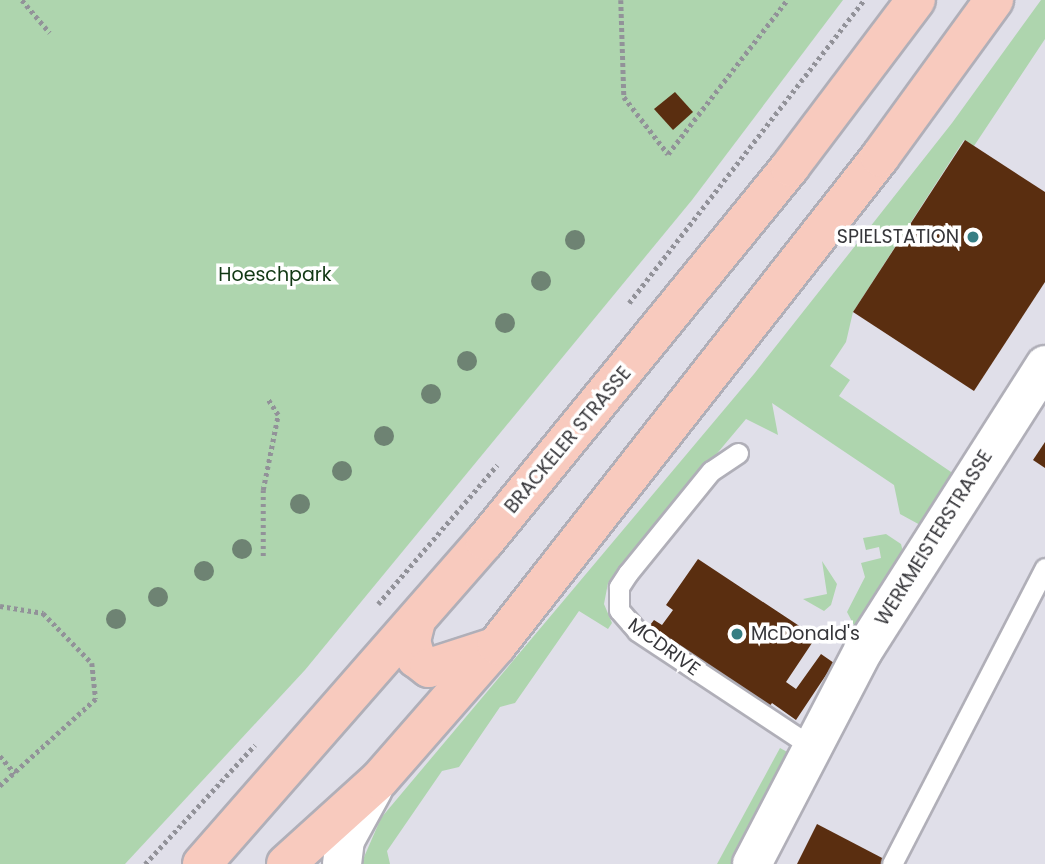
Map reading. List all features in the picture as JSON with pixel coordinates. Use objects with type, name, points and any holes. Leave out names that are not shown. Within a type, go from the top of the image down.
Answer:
[{"type":"highway","name":"BRACKELER STRASSE","points":[[202,864],[416,621],[675,311],[916,0]]},
{"type":"highway","points":[[286,864],[379,780],[497,645],[880,157],[994,0]]},
{"type":"highway","points":[[416,621],[411,640],[416,658],[429,668],[472,657],[497,645]]},
{"type":"street","name":"WERKMEISTERSTRASSE","points":[[752,864],[863,651],[1045,365]]},
{"type":"street","points":[[342,864],[356,816],[379,780]]},
{"type":"lane","name":"MCDRIVE","points":[[738,453],[711,471],[628,573],[616,598],[625,619],[637,631],[812,747]]},
{"type":"lane","points":[[892,864],[1045,568]]},
{"type":"path","points":[[22,0],[50,33]]},
{"type":"path","points":[[621,0],[624,97],[668,153],[788,0]]},
{"type":"path","points":[[622,312],[864,0]]},
{"type":"path","points":[[263,556],[263,491],[278,415],[267,398]]},
{"type":"path","points":[[370,613],[503,458]]},
{"type":"path","points":[[0,606],[43,613],[92,663],[96,699],[0,786]]},
{"type":"path","points":[[145,864],[257,742]]},
{"type":"path","points":[[0,756],[15,774]]},
{"type":"green space","name":"Hoeschpark","points":[[0,0],[843,0],[692,200],[305,670],[125,864],[0,864]]},
{"type":"green space","points":[[1041,0],[1045,0],[1045,39],[974,146],[964,140],[853,312],[846,342],[830,366],[850,380],[839,396],[954,474],[922,526],[900,514],[894,485],[772,403],[778,435],[746,419],[608,583],[604,604],[612,623],[608,629],[579,611],[515,703],[500,707],[459,767],[442,771],[387,851],[390,864],[361,864],[381,818],[754,374],[952,123]]},
{"type":"green space","points":[[886,534],[901,544],[903,552],[856,629],[847,612],[865,577],[861,563],[881,558],[879,547],[866,550],[863,538]]},
{"type":"green space","points":[[822,561],[837,584],[831,605],[824,611],[803,599],[827,594]]},
{"type":"green space","points":[[780,748],[789,753],[735,864],[717,864]]},
{"type":"building","points":[[675,92],[693,112],[673,130],[654,109]]},
{"type":"building","name":"SPIELSTATION","points":[[965,140],[1045,192],[1045,282],[974,391],[853,312]]},
{"type":"building","points":[[1045,442],[1045,468],[1033,460]]},
{"type":"building","name":"McDonald's","points":[[698,559],[816,637],[786,682],[796,689],[821,654],[834,663],[796,720],[772,703],[769,707],[704,663],[701,666],[660,632],[656,636],[647,629],[654,620],[662,625],[673,610],[666,605]]},
{"type":"building","points":[[817,824],[886,860],[884,864],[797,864]]},
{"type":"place","name":"SPIELSTATION","points":[[973,237]]},
{"type":"place","name":"McDonald's","points":[[737,634]]}]
